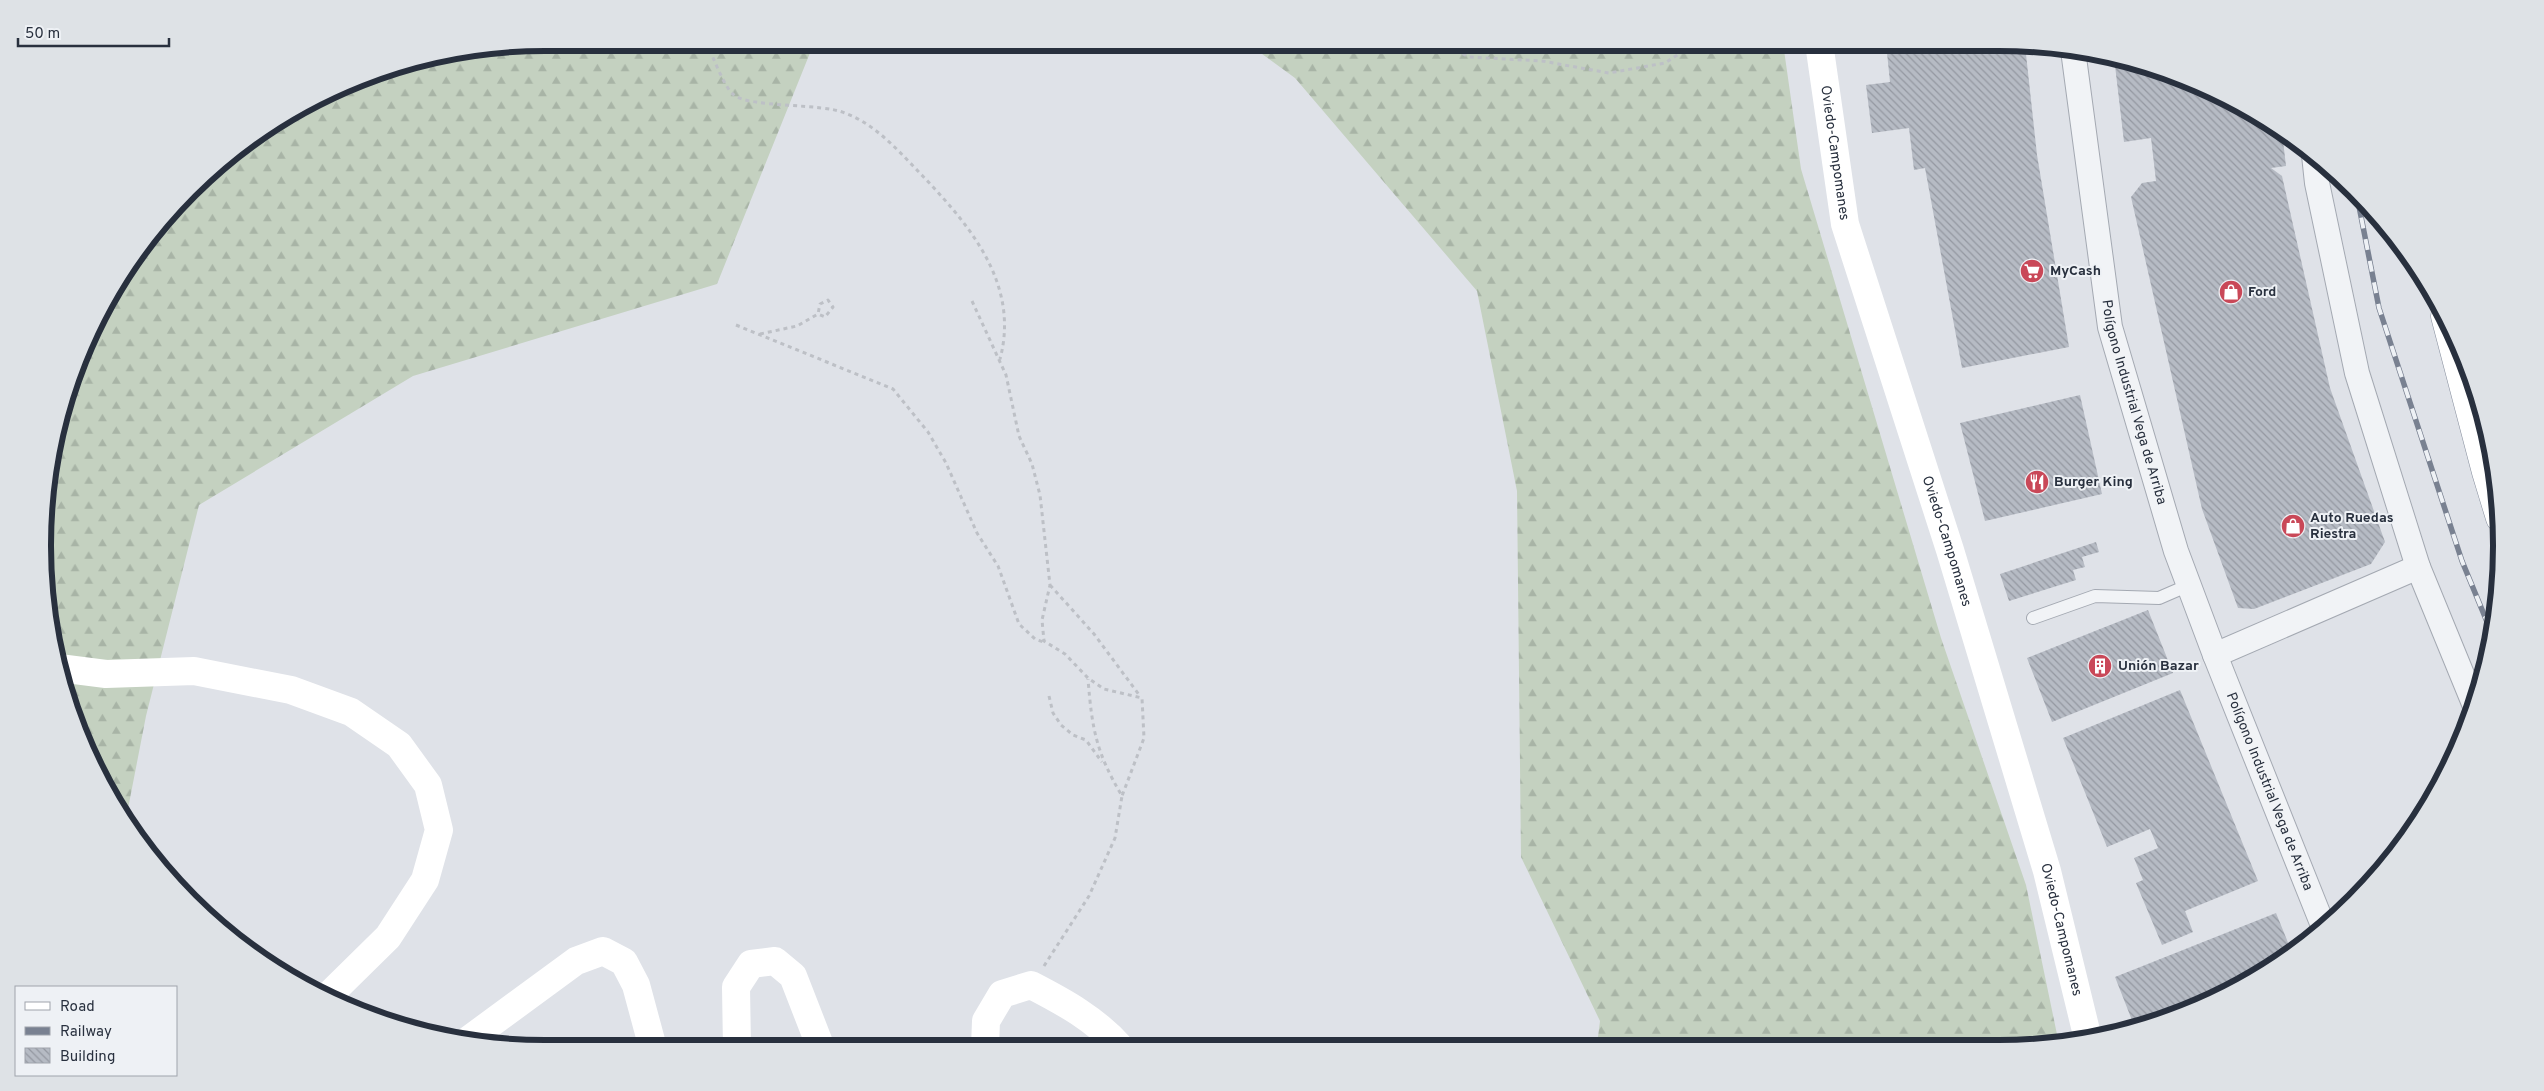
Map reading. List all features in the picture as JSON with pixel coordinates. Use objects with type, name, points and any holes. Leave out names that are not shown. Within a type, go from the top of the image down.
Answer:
[{"type":"main road","name":"Oviedo-Campomanes","points":[[1820,51],[1845,224],[1950,550],[2047,871],[2086,1032]]},
{"type":"main road","points":[[2457,360],[2489,481]]},
{"type":"main road","points":[[67,669],[106,674],[194,671],[291,690],[351,712],[399,745],[428,785],[439,830],[424,880],[388,937],[333,991]]},
{"type":"main road","points":[[476,1035],[576,961],[602,951],[624,962],[636,985],[651,1040]]},
{"type":"main road","points":[[737,1040],[736,987],[751,964],[775,961],[793,976],[818,1040]]},
{"type":"main road","points":[[985,1040],[986,1022],[1002,994],[1031,985],[1069,1005],[1108,1033],[1114,1040]]},
{"type":"street","name":"Polígono Industrial Vega de Arriba","points":[[2074,57],[2110,327],[2176,550],[2215,656],[2321,920]]},
{"type":"street","points":[[2315,167],[2357,374],[2418,567],[2470,694]]},
{"type":"street","points":[[2215,656],[2418,567]]},
{"type":"lane","points":[[2033,618],[2095,596],[2159,598],[2189,585]]},
{"type":"path","points":[[711,51],[718,64],[723,81],[733,95],[744,100],[784,103],[844,112],[892,142],[941,195],[985,251],[1000,293],[1003,312],[1004,342],[1000,360]]},
{"type":"path","points":[[1458,51],[1469,57],[1542,61],[1608,73],[1665,63],[1683,51]]},
{"type":"path","points":[[760,334],[797,326],[818,314],[820,304],[828,300],[832,307],[825,317],[818,314]]},
{"type":"path","points":[[972,301],[1006,374],[1018,436],[1032,464],[1040,495],[1050,585],[1042,620],[1042,636],[1044,641],[1065,654],[1088,678],[1104,689],[1136,695],[1142,698]]},
{"type":"path","points":[[736,325],[893,389],[928,432],[946,463],[977,533],[998,566],[1019,624],[1036,639],[1051,645]]},
{"type":"path","points":[[1031,985],[1089,896],[1115,838],[1122,796],[1144,738],[1142,698],[1094,634],[1050,585]]},
{"type":"path","points":[[1088,678],[1096,744],[1105,767]]},
{"type":"path","points":[[1049,696],[1053,712],[1061,725],[1073,735],[1086,740],[1122,796]]},
{"type":"green space","points":[[811,51],[717,284],[413,376],[199,505],[146,716],[128,809],[117,793],[89,735],[77,704],[61,642],[52,578],[52,513],[55,481],[68,418],[77,387],[102,327],[117,298],[153,245],[196,196],[245,153],[298,117],[356,89],[418,68],[481,55],[513,52]]},
{"type":"green space","points":[[1258,51],[1784,51],[1801,169],[1941,638],[2026,885],[2057,1037],[1999,1040],[1598,1040],[1600,1021],[1521,857],[1517,491],[1477,291],[1295,78]]},
{"type":"building","points":[[1887,51],[2026,52],[2037,155],[2069,347],[1962,368],[1925,168],[1914,170],[1909,128],[1872,133],[1866,85],[1890,82]]},
{"type":"building","points":[[2115,66],[2157,77],[2217,102],[2246,117],[2283,142],[2286,166],[2271,168],[2282,176],[2330,388],[2385,542],[2371,564],[2254,609],[2238,608],[2202,509],[2131,197],[2142,183],[2156,181],[2151,138],[2124,142]]},
{"type":"building","points":[[2080,395],[2102,494],[1985,521],[1960,423]]},
{"type":"building","points":[[2096,542],[2099,552],[2082,557],[2085,567],[2073,570],[2076,580],[2009,601],[2000,574]]},
{"type":"building","name":"Unión Bazar","points":[[2148,610],[2173,673],[2052,722],[2027,658]]},
{"type":"building","points":[[2180,690],[2258,881],[2185,911],[2193,932],[2162,945],[2136,883],[2143,880],[2134,858],[2158,848],[2150,829],[2107,847],[2063,738]]},
{"type":"building","points":[[2276,913],[2289,945],[2246,974],[2217,989],[2157,1014],[2132,1021],[2115,977]]},
{"type":"railway","points":[[2359,208],[2379,308],[2462,561],[2487,621]]},
{"type":"place","name":"MyCash","points":[[2032,271]]},
{"type":"place","name":"Ford","points":[[2231,292]]},
{"type":"place","name":"Burger King","points":[[2037,482]]},
{"type":"place","name":"Auto Ruedas Riestra","points":[[2293,526]]},
{"type":"place","name":"Unión Bazar","points":[[2100,666]]}]
